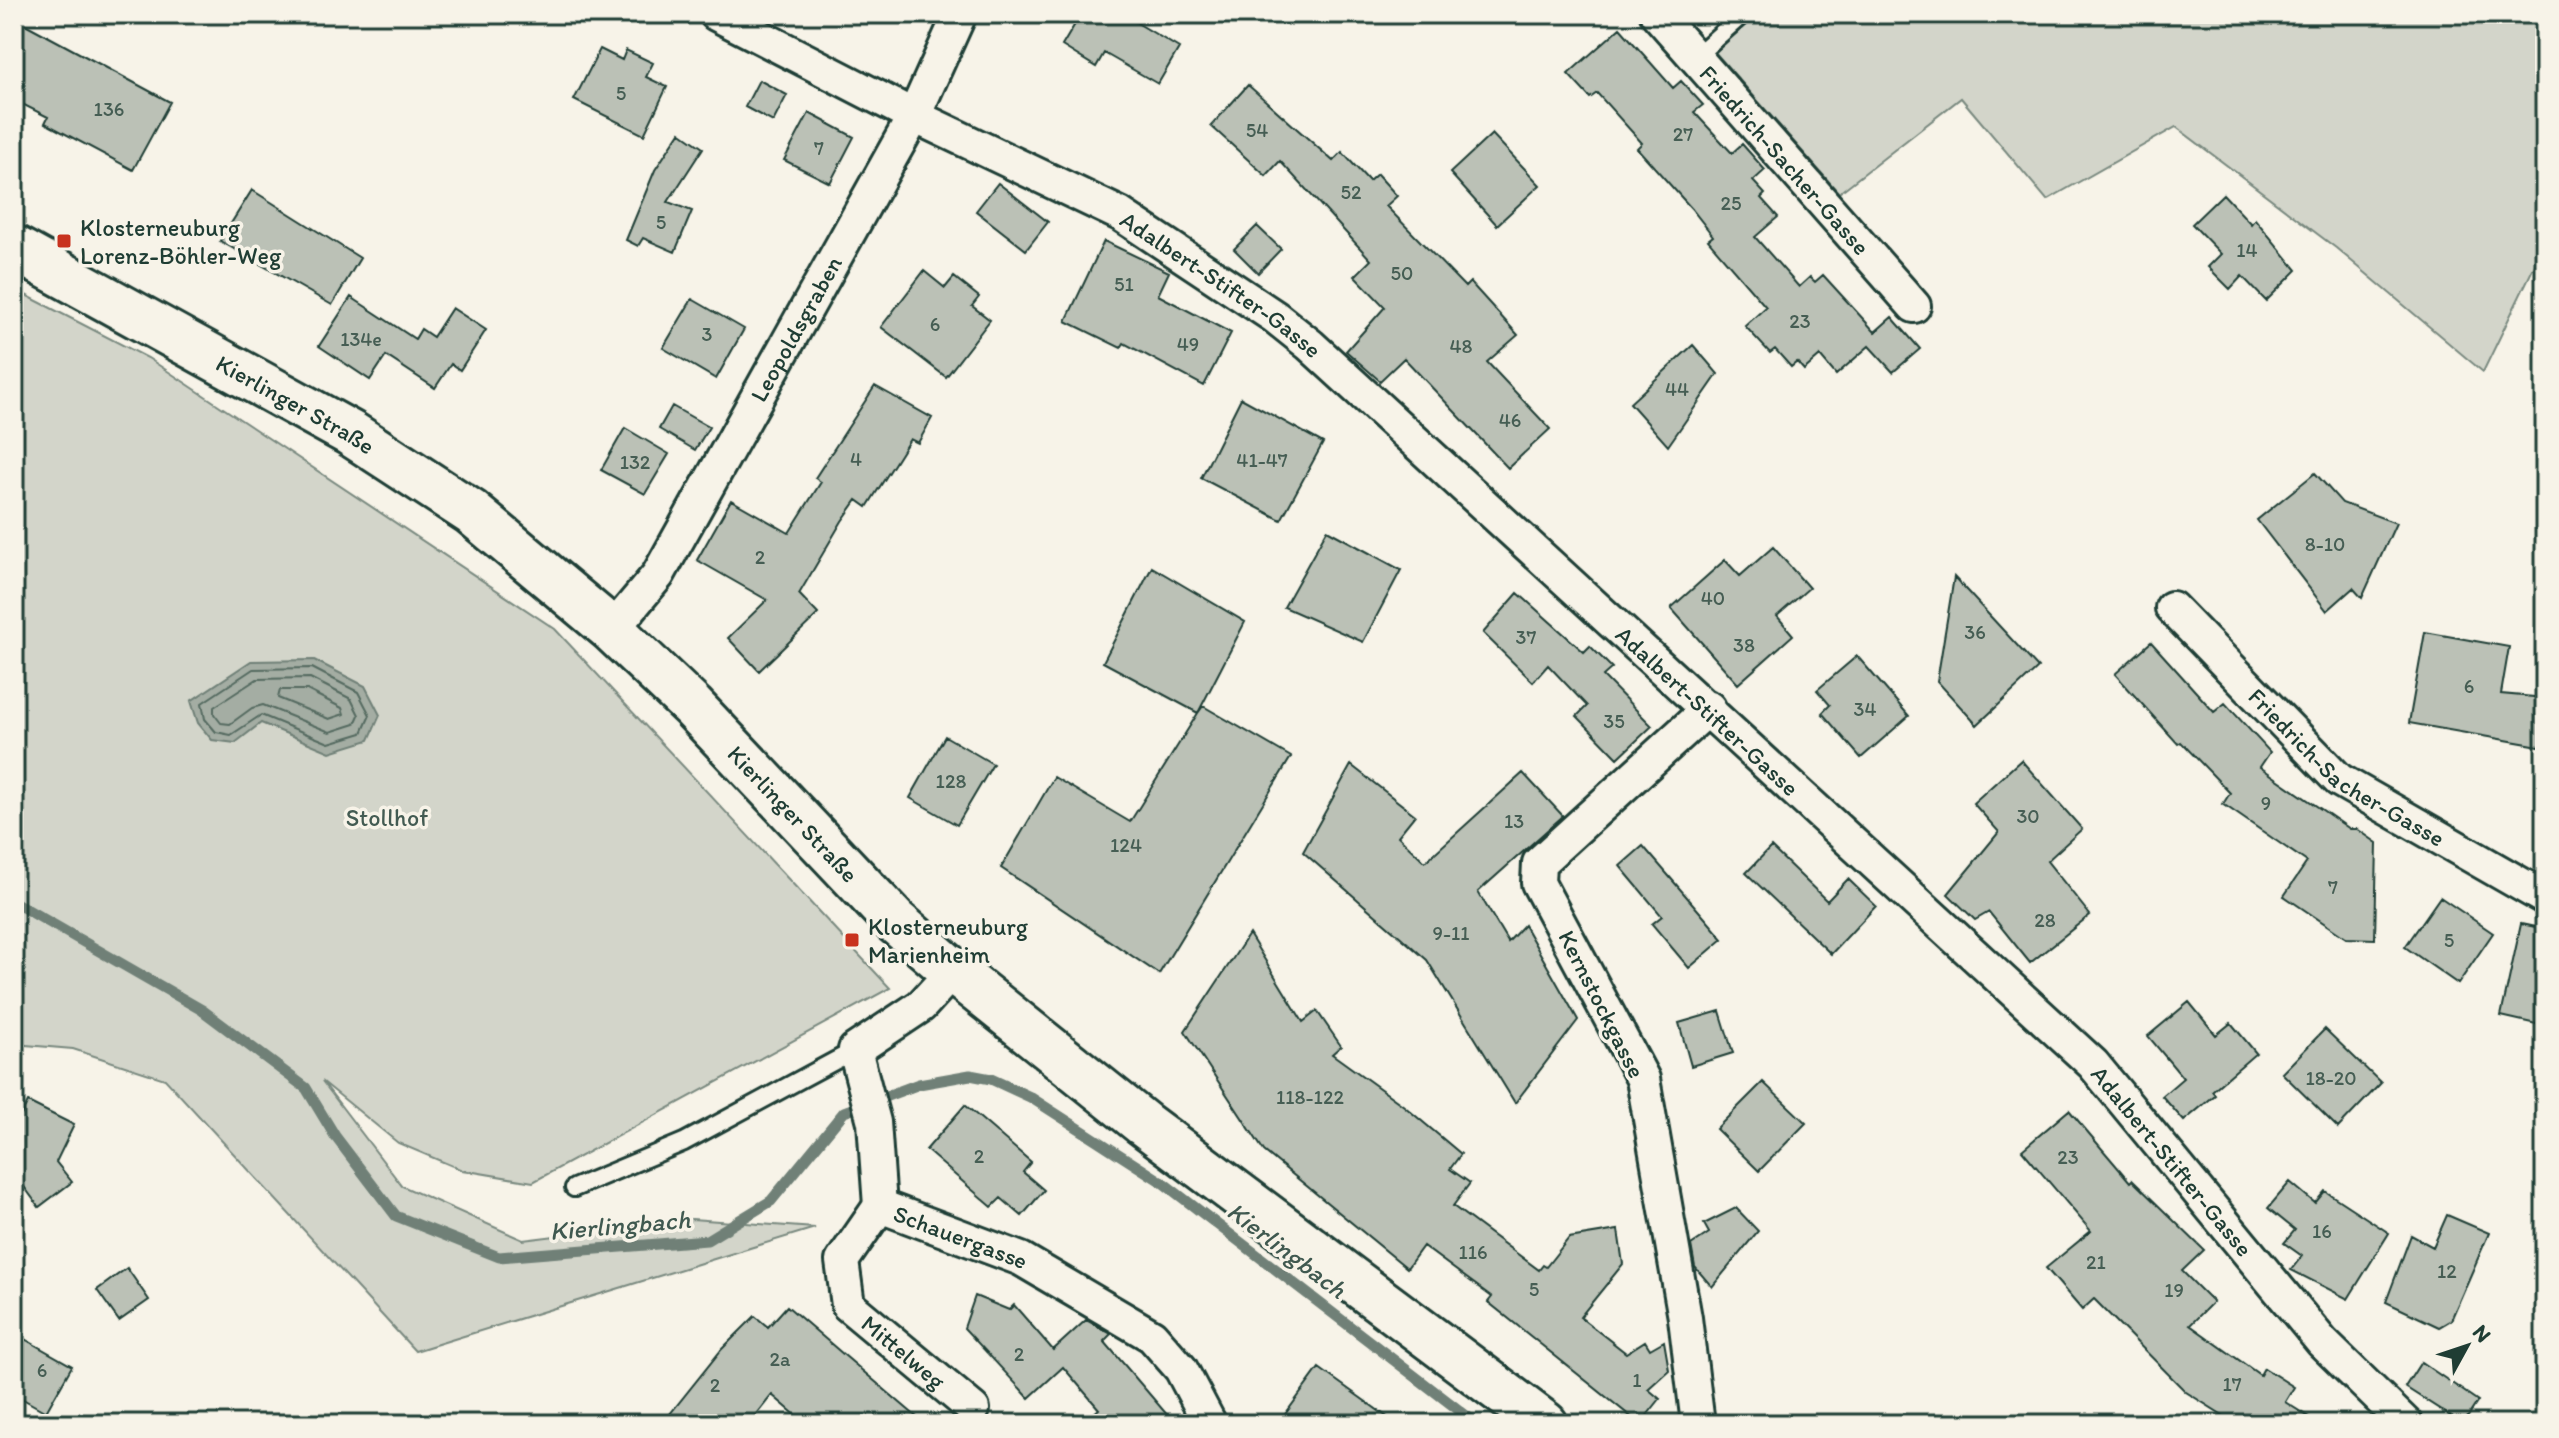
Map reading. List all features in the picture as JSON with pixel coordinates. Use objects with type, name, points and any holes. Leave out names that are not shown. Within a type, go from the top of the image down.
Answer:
[{"type":"main road","name":"Kierlinger Straße","points":[[14,248],[350,433],[471,512],[612,630],[692,706],[896,922],[953,971],[1059,1059],[1545,1424]]},
{"type":"street","name":"Adalbert-Stifter-Gasse","points":[[716,14],[914,116],[1120,214],[1275,317],[1709,708],[2093,1064],[2322,1342],[2406,1424]]},
{"type":"street","name":"Leopoldsgraben","points":[[612,630],[658,575],[914,116],[960,14]]},
{"type":"street","name":"Friedrich-Sacher-Gasse","points":[[1657,14],[1914,306]]},
{"type":"street","name":"Friedrich-Sacher-Gasse","points":[[2172,608],[2339,780],[2545,898]]},
{"type":"street","name":"Kernstockgasse","points":[[1698,1424],[1685,1318],[1643,1079],[1538,883],[1539,863],[1709,708]]},
{"type":"street","points":[[859,1065],[953,971]]},
{"type":"street","name":"Schauergasse","points":[[859,1065],[874,1122],[880,1206],[1021,1259],[1152,1336],[1181,1369],[1210,1424]]},
{"type":"street","name":"Mittelweg","points":[[880,1206],[842,1261],[848,1305],[973,1409]]},
{"type":"lane","points":[[1695,57],[1743,14]]},
{"type":"lane","points":[[574,1188],[859,1065]]},
{"type":"green space","points":[[1753,14],[2112,14],[2116,17],[2145,14],[2545,14],[2545,244],[2483,372],[2336,248],[2176,127],[2047,200],[1961,98],[1839,193],[1714,51]]},
{"type":"green space","name":"Stollhof","points":[[14,289],[148,358],[555,629],[890,988],[533,1182],[462,1170],[398,1143],[322,1081],[402,1186],[523,1240],[692,1219],[815,1228],[415,1351],[165,1079],[73,1049],[14,1044]]},
{"type":"water","points":[[314,660],[365,686],[380,715],[369,740],[330,752],[261,723],[235,743],[212,740],[198,723],[191,701],[251,661]]},
{"type":"building","points":[[1081,14],[1122,14],[1179,48],[1158,84],[1104,53],[1096,67],[1062,46]]},
{"type":"building","points":[[14,18],[170,102],[133,170],[45,123],[48,117],[14,100]]},
{"type":"building","points":[[1620,28],[1673,88],[1681,81],[1703,105],[1694,112],[1732,153],[1742,144],[1765,170],[1753,181],[1765,194],[1761,198],[1778,217],[1755,237],[1799,287],[1810,277],[1815,282],[1823,275],[1875,332],[1892,317],[1920,349],[1893,372],[1869,346],[1836,375],[1820,356],[1804,370],[1797,362],[1791,367],[1775,349],[1770,353],[1745,326],[1766,307],[1708,240],[1713,236],[1691,208],[1637,148],[1642,143],[1597,93],[1590,98],[1568,74]]},
{"type":"building","points":[[600,49],[622,60],[626,50],[653,63],[646,77],[667,87],[644,135],[574,100]]},
{"type":"building","points":[[759,80],[787,95],[773,122],[745,107]]},
{"type":"building","points":[[1248,85],[1333,161],[1342,152],[1369,181],[1377,174],[1397,196],[1386,206],[1465,287],[1470,282],[1518,335],[1487,362],[1550,429],[1508,468],[1404,358],[1380,381],[1346,351],[1385,307],[1355,276],[1371,260],[1280,161],[1266,176],[1211,126]]},
{"type":"building","points":[[809,113],[854,137],[830,183],[784,160]]},
{"type":"building","points":[[680,132],[703,148],[668,202],[692,211],[675,252],[643,238],[638,246],[626,240],[655,170]]},
{"type":"building","points":[[1492,134],[1540,185],[1497,225],[1450,173]]},
{"type":"building","points":[[998,183],[1048,222],[1026,250],[976,211]]},
{"type":"building","points":[[252,190],[360,258],[332,305],[220,241]]},
{"type":"building","points":[[2223,194],[2251,224],[2255,219],[2297,270],[2266,301],[2242,276],[2230,289],[2208,267],[2221,254],[2192,224]]},
{"type":"building","points":[[1257,226],[1281,249],[1258,273],[1234,249]]},
{"type":"building","points":[[1104,241],[1169,272],[1158,295],[1231,333],[1204,386],[1124,343],[1121,348],[1066,321]]},
{"type":"building","points":[[924,271],[945,288],[954,277],[979,297],[972,306],[990,320],[946,377],[881,327]]},
{"type":"building","points":[[351,297],[415,339],[421,329],[433,337],[452,308],[486,330],[460,370],[451,364],[435,388],[386,356],[370,380],[319,346]]},
{"type":"building","points":[[692,299],[744,329],[716,379],[663,348]]},
{"type":"building","points":[[1693,345],[1718,374],[1668,446],[1630,403]]},
{"type":"building","points":[[875,386],[932,418],[918,443],[910,439],[867,507],[857,500],[799,594],[818,614],[759,671],[728,638],[767,600],[697,560],[731,500],[789,533],[821,482],[815,478]]},
{"type":"building","points":[[1241,398],[1323,443],[1281,520],[1201,478]]},
{"type":"building","points":[[672,406],[709,427],[695,450],[659,429]]},
{"type":"building","points":[[625,428],[669,454],[645,494],[601,470]]},
{"type":"building","points":[[2315,473],[2342,503],[2396,523],[2362,598],[2353,588],[2327,611],[2257,520]]},
{"type":"building","points":[[1327,530],[1401,570],[1363,642],[1284,607]]},
{"type":"building","points":[[1773,547],[1809,588],[1777,616],[1793,635],[1738,684],[1671,608],[1725,560],[1740,576]]},
{"type":"building","points":[[1152,567],[1245,622],[1198,713],[1103,662]]},
{"type":"building","points":[[1954,577],[2038,668],[1977,725],[1937,681]]},
{"type":"building","points":[[1518,593],[1584,652],[1590,646],[1612,668],[1603,676],[1652,726],[1618,758],[1577,716],[1587,706],[1548,665],[1533,682],[1483,633]]},
{"type":"building","points":[[2425,632],[2509,647],[2501,694],[2545,698],[2545,747],[2409,723]]},
{"type":"building","points":[[2151,642],[2214,712],[2225,703],[2270,752],[2260,767],[2350,829],[2357,829],[2377,843],[2375,939],[2346,938],[2284,896],[2307,862],[2223,804],[2230,793],[2181,742],[2178,744],[2115,674]]},
{"type":"building","points":[[1857,656],[1909,716],[1861,758],[1822,713],[1830,705],[1817,690]]},
{"type":"building","points":[[1203,706],[1291,757],[1159,974],[1001,868],[1054,777],[1130,822]]},
{"type":"building","points":[[945,736],[993,764],[957,825],[910,798]]},
{"type":"building","points":[[2021,760],[2082,829],[2047,861],[2090,915],[2030,963],[1989,912],[1975,920],[1948,894],[1999,832],[1973,803]]},
{"type":"building","points":[[1351,765],[1415,815],[1398,836],[1425,862],[1523,773],[1563,816],[1478,892],[1508,942],[1524,925],[1578,1020],[1515,1103],[1427,960],[1303,852]]},
{"type":"building","points":[[1643,846],[1723,939],[1689,968],[1652,924],[1662,916],[1620,866]]},
{"type":"building","points":[[1771,847],[1827,901],[1848,879],[1876,906],[1831,954],[1746,873]]},
{"type":"building","points":[[2440,897],[2493,933],[2458,984],[2405,947]]},
{"type":"building","points":[[2521,924],[2545,929],[2545,1026],[2501,1016]]},
{"type":"building","points":[[1249,934],[1303,1022],[1317,1011],[1341,1046],[1332,1054],[1404,1106],[1461,1154],[1450,1169],[1470,1183],[1453,1206],[1539,1270],[1543,1265],[1546,1267],[1569,1238],[1618,1230],[1623,1264],[1580,1317],[1626,1353],[1645,1341],[1650,1349],[1664,1341],[1669,1370],[1648,1389],[1660,1399],[1640,1424],[1488,1302],[1492,1297],[1423,1246],[1407,1268],[1264,1151],[1185,1031]]},
{"type":"building","points":[[2189,1002],[2216,1035],[2231,1023],[2256,1053],[2212,1091],[2215,1095],[2184,1121],[2162,1096],[2183,1078],[2148,1036]]},
{"type":"building","points":[[1720,1011],[1733,1053],[1691,1066],[1679,1023]]},
{"type":"building","points":[[2325,1029],[2381,1083],[2338,1128],[2282,1073]]},
{"type":"building","points":[[1763,1082],[1806,1123],[1759,1171],[1716,1129]]},
{"type":"building","points":[[28,1102],[74,1125],[56,1162],[72,1182],[39,1207],[14,1173],[14,1129]]},
{"type":"building","points":[[965,1105],[1031,1162],[1023,1172],[1044,1190],[1022,1216],[1001,1198],[992,1207],[926,1150]]},
{"type":"building","points":[[2069,1110],[2130,1182],[2132,1180],[2204,1250],[2182,1271],[2213,1302],[2190,1325],[2260,1375],[2264,1368],[2294,1387],[2285,1402],[2320,1424],[2237,1424],[2186,1392],[2094,1299],[2082,1310],[2046,1268],[2091,1231],[2022,1150]]},
{"type":"building","points":[[2290,1182],[2315,1203],[2325,1191],[2389,1233],[2348,1299],[2291,1270],[2302,1256],[2284,1243],[2295,1230],[2268,1208]]},
{"type":"building","points":[[1736,1208],[1758,1231],[1712,1287],[1695,1267],[1691,1245],[1709,1233],[1704,1224]]},
{"type":"building","points":[[2447,1215],[2489,1233],[2451,1320],[2439,1327],[2386,1302],[2411,1235],[2433,1247]]},
{"type":"building","points":[[127,1268],[149,1300],[119,1321],[97,1290]]},
{"type":"building","points":[[975,1296],[1009,1310],[1014,1305],[1053,1350],[1086,1320],[1111,1334],[1104,1341],[1175,1424],[1081,1424],[1099,1409],[1063,1367],[1029,1398],[964,1328]]},
{"type":"building","points":[[787,1306],[925,1424],[806,1424],[772,1395],[749,1424],[662,1424],[722,1349],[755,1316],[768,1327]]},
{"type":"building","points":[[14,1333],[72,1366],[46,1412],[14,1394]]},
{"type":"building","points":[[2421,1362],[2478,1401],[2463,1424],[2405,1387]]},
{"type":"building","points":[[1319,1368],[1397,1424],[1278,1424]]},
{"type":"waterway","name":"Kierlingbach","points":[[14,902],[202,1010],[306,1088],[335,1136],[396,1216],[499,1257],[707,1240],[771,1201],[844,1112],[919,1084],[970,1075],[991,1079],[1030,1097],[1162,1182],[1477,1424]]},
{"type":"place","name":"Klosterneuburg Lorenz-Böhler-Weg","points":[[64,241]]},
{"type":"place","name":"Klosterneuburg Marienheim","points":[[852,940]]}]
